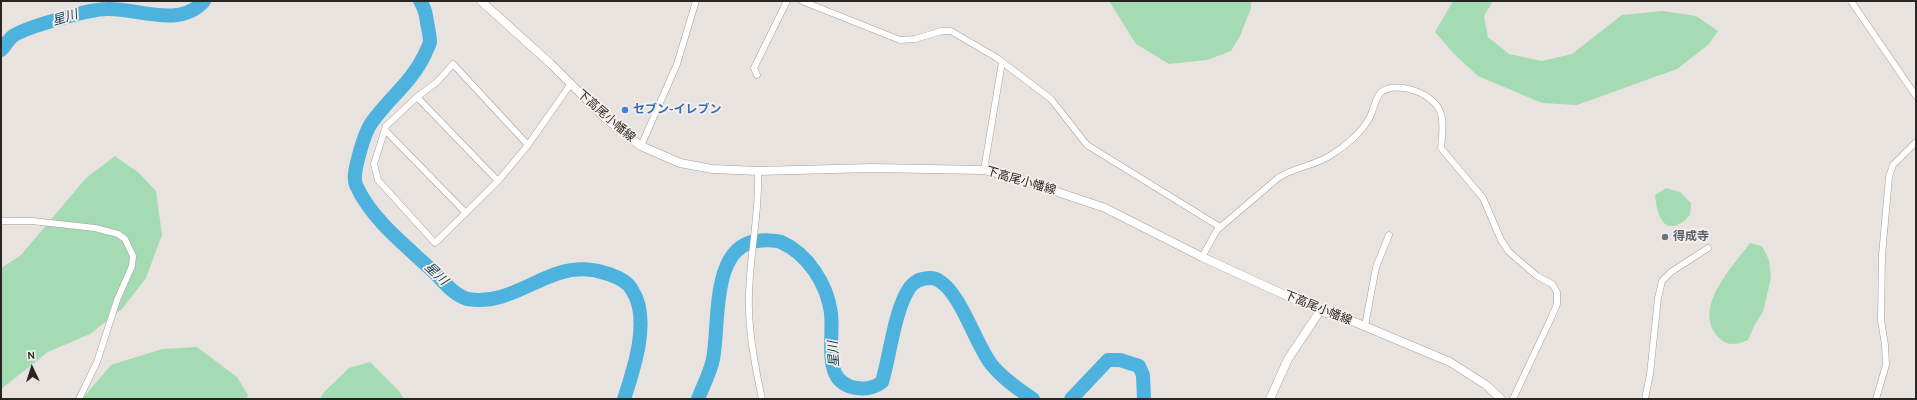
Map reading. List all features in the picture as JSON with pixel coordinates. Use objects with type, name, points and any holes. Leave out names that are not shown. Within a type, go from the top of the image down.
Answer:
[{"type":"main road","name":"下高尾小幡線","points":[[481,1],[551,64],[570,85],[605,118],[641,146],[680,163],[712,169],[758,171],[872,168],[984,170],[1022,180],[1105,208],[1202,257],[1320,311],[1365,326],[1450,362],[1486,385],[1501,399]]},
{"type":"main road","points":[[1270,399],[1288,359],[1320,311]]},
{"type":"street","points":[[641,146],[677,64],[696,1]]},
{"type":"street","points":[[757,75],[754,68],[787,1]]},
{"type":"street","points":[[802,1],[900,40],[915,39],[942,31],[951,31],[1002,62],[1051,98],[1087,145],[1220,227]]},
{"type":"street","points":[[1851,1],[1916,96]]},
{"type":"street","points":[[984,170],[1002,62]]},
{"type":"street","points":[[528,145],[453,64],[437,82],[417,97],[386,126],[374,164],[378,180],[435,243],[498,181],[528,145],[570,85]]},
{"type":"street","points":[[1202,257],[1220,227],[1286,173],[1318,162],[1348,143],[1366,124],[1378,96],[1385,89],[1398,88],[1413,90],[1425,95],[1433,102],[1441,114],[1441,148],[1483,198],[1501,240],[1509,252],[1537,276],[1552,284],[1557,292],[1557,304],[1514,399]]},
{"type":"street","points":[[417,97],[498,181]]},
{"type":"street","points":[[385,130],[466,213]]},
{"type":"street","points":[[1876,399],[1886,365],[1886,345],[1881,320],[1882,255],[1889,177],[1893,165],[1916,142]]},
{"type":"street","points":[[758,171],[759,196],[752,251],[749,310],[753,356],[762,399]]},
{"type":"street","points":[[1,221],[32,221],[101,229],[118,234],[125,240],[133,256],[132,266],[117,300],[97,362],[79,399]]},
{"type":"street","points":[[1365,326],[1376,267],[1389,235]]},
{"type":"street","points":[[1645,399],[1650,374],[1658,298],[1662,281],[1671,272],[1695,254],[1708,248]]},
{"type":"green space","points":[[1109,1],[1251,1],[1251,8],[1240,36],[1231,51],[1207,60],[1169,64],[1136,44]]},
{"type":"green space","points":[[1453,1],[1493,1],[1484,16],[1488,37],[1509,54],[1542,61],[1572,54],[1622,15],[1663,11],[1696,16],[1718,31],[1708,45],[1677,69],[1577,105],[1542,103],[1478,76],[1455,55],[1435,32]]},
{"type":"green space","points":[[115,156],[139,173],[156,191],[162,235],[146,278],[122,309],[90,334],[48,352],[1,389],[1,268],[21,255],[86,178]]},
{"type":"green space","points":[[1666,188],[1680,192],[1691,203],[1690,215],[1675,226],[1669,226],[1665,223],[1658,212],[1656,204],[1655,195]]},
{"type":"green space","points":[[1750,243],[1762,246],[1769,260],[1771,278],[1763,312],[1754,326],[1748,340],[1738,344],[1730,344],[1723,342],[1712,327],[1710,315],[1712,302],[1717,289],[1725,276]]},
{"type":"green space","points":[[197,347],[237,377],[248,395],[246,399],[82,399],[111,365],[162,349]]},
{"type":"green space","points":[[370,362],[399,391],[404,399],[320,399],[323,393],[349,368]]},
{"type":"waterway","name":"星川","points":[[1,50],[13,36],[20,32],[73,15],[107,9],[170,16],[183,14],[194,9],[204,1]]},
{"type":"waterway","name":"星川","points":[[420,1],[426,14],[430,44],[414,73],[379,113],[367,130],[356,165],[356,185],[371,210],[381,222],[447,286],[464,298],[480,300],[504,296],[548,277],[577,269],[599,271],[624,281],[630,287],[638,301],[640,315],[639,344],[624,399]]},
{"type":"waterway","name":"星川","points":[[698,399],[713,359],[720,290],[724,272],[731,257],[742,246],[757,241],[766,240],[781,242],[791,247],[808,262],[821,281],[829,302],[831,313],[831,352],[833,367],[839,379],[844,383],[857,388],[864,388],[877,385],[882,382],[895,323],[907,292],[916,282],[926,278],[932,278],[938,280],[946,286],[954,295],[985,354],[995,369],[1005,379],[1033,399]]},
{"type":"waterway","name":"星川","points":[[1071,399],[1108,360],[1120,360],[1139,366],[1143,375],[1144,399]]},
{"type":"place","name":"セブン-イレブン","points":[[625,110]]},
{"type":"place","name":"得成寺","points":[[1665,237]]}]
